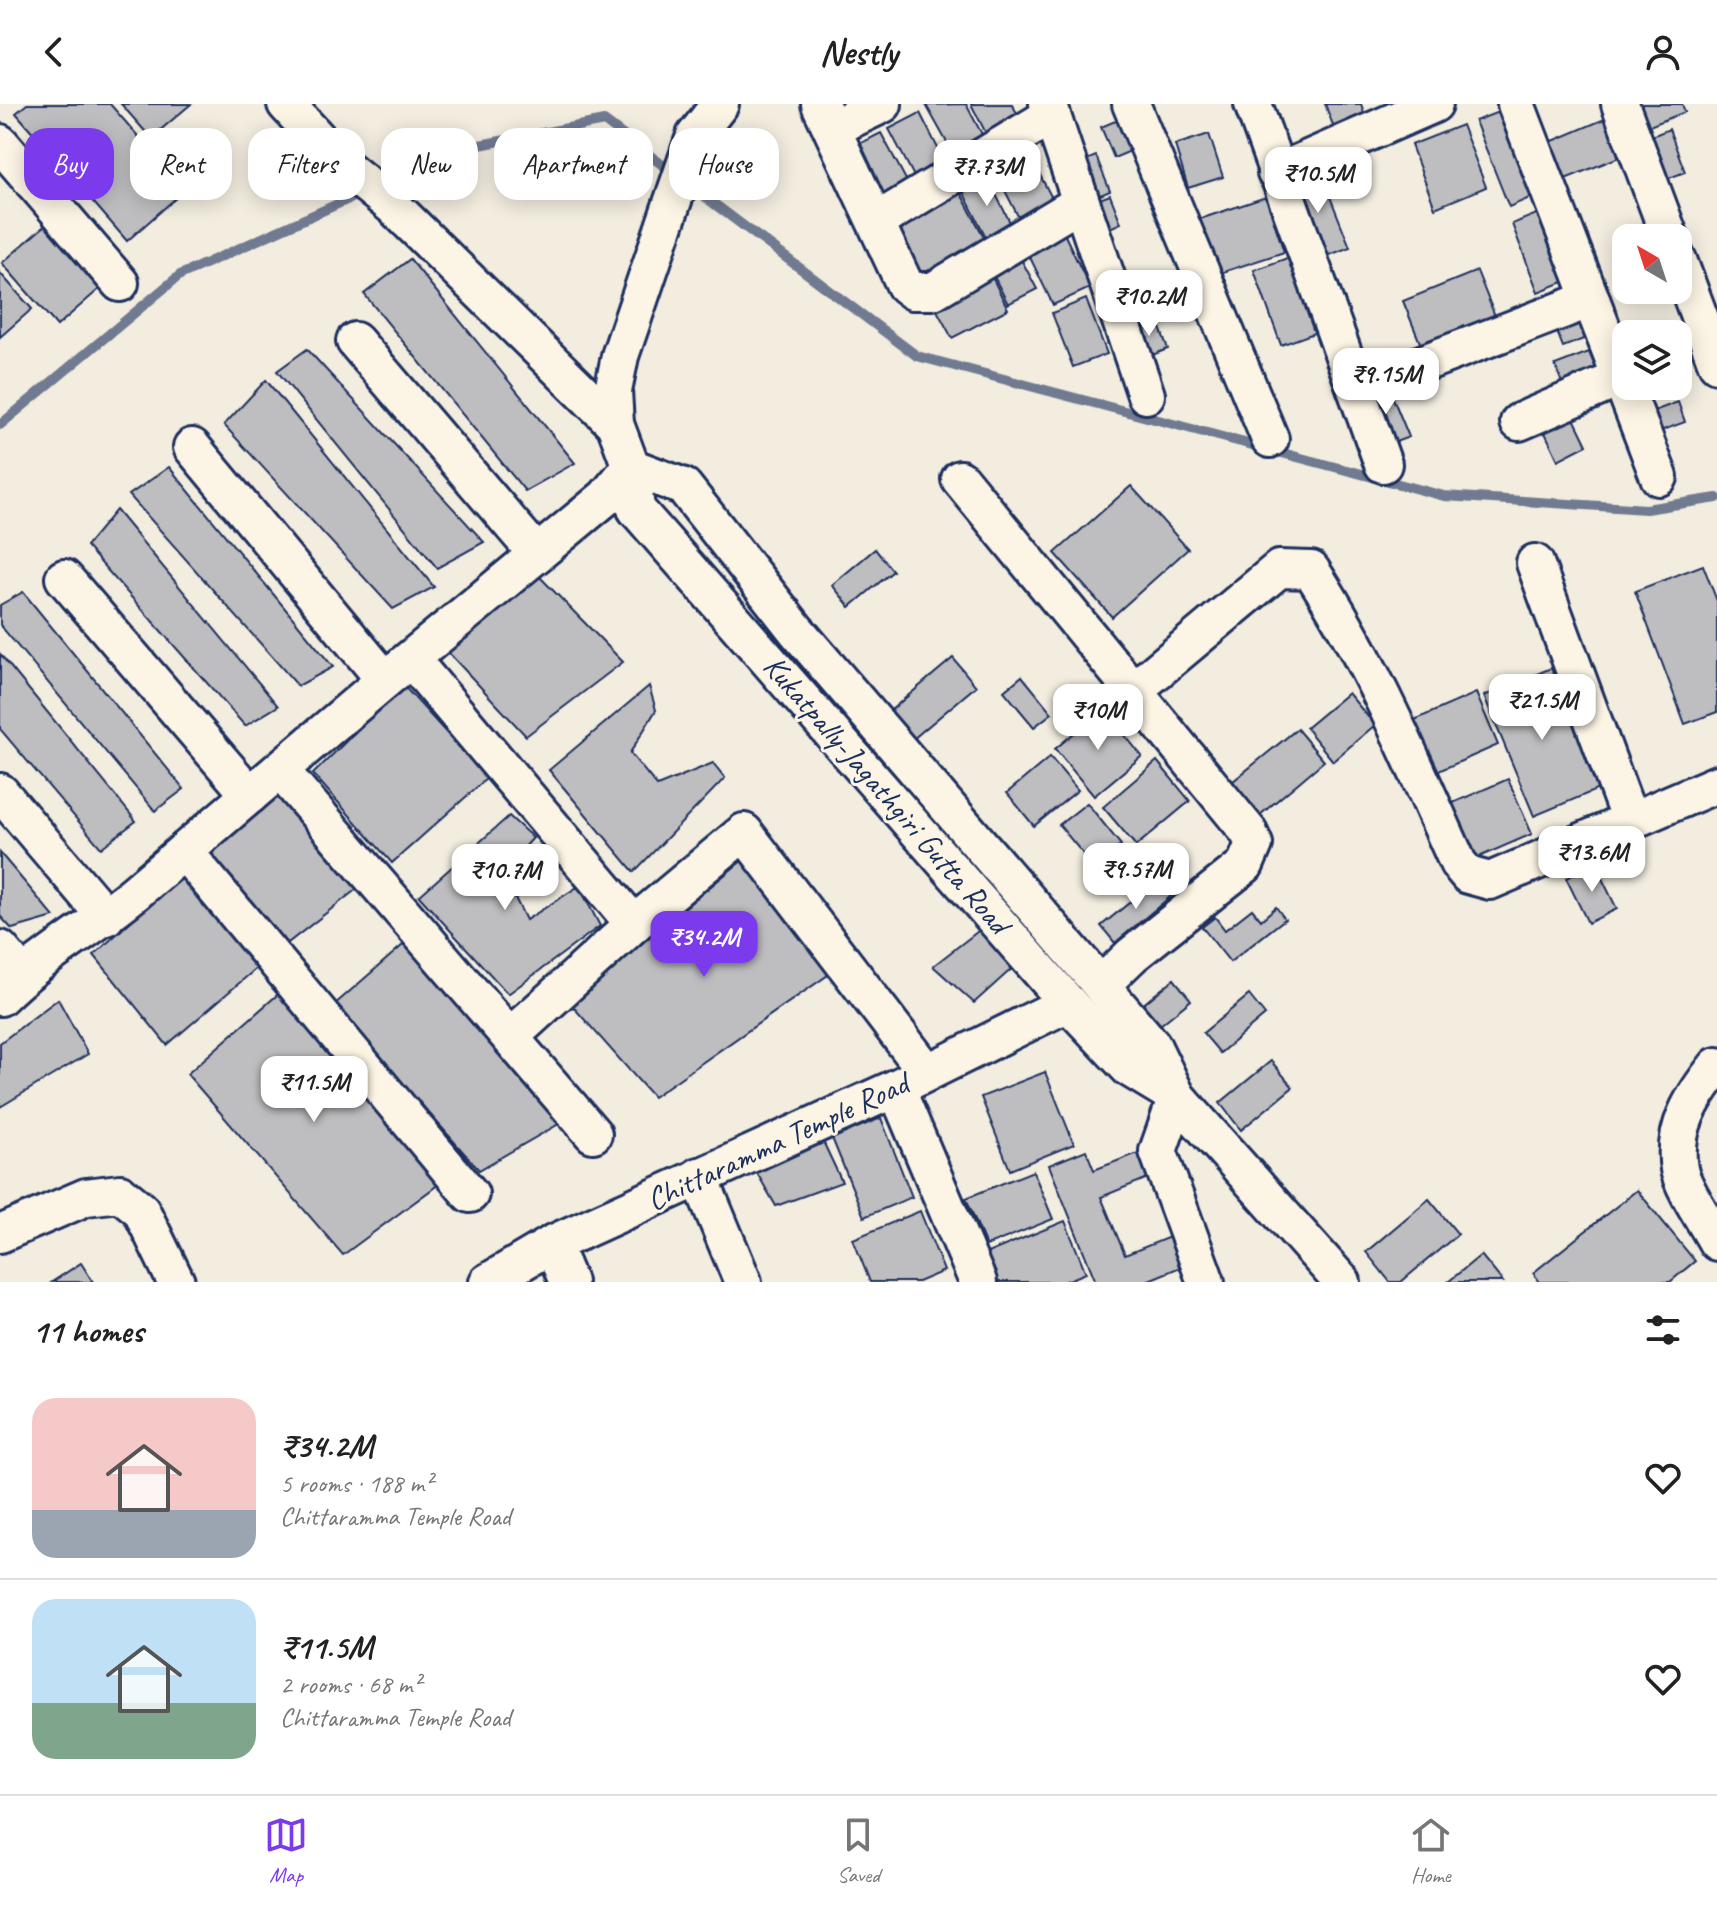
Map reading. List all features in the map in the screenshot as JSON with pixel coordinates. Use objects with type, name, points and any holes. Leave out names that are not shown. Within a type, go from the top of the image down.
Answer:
[{"type":"street","points":[[286,104],[341,164],[394,207],[615,424]]},
{"type":"street","name":"Kukatpally-Jagathgiri Gutta Road","points":[[720,104],[695,136],[620,356],[613,391],[615,424],[631,467],[636,509],[1068,1003],[1129,1068],[1177,1097]]},
{"type":"street","points":[[883,104],[826,116],[905,285],[913,291],[933,291],[1080,203]]},
{"type":"street","points":[[1131,104],[1270,439]]},
{"type":"street","points":[[1253,104],[1383,464]]},
{"type":"street","points":[[1276,173],[1434,104]]},
{"type":"street","points":[[1516,104],[1612,354]]},
{"type":"street","points":[[1620,104],[1665,224]]},
{"type":"street","points":[[877,221],[1050,110],[1146,395]]},
{"type":"street","points":[[0,143],[120,283]]},
{"type":"street","points":[[1692,297],[1717,364]]},
{"type":"street","points":[[1356,389],[1591,299]]},
{"type":"street","points":[[355,341],[537,554]]},
{"type":"street","points":[[1519,422],[1612,382]]},
{"type":"street","points":[[1629,400],[1659,477]]},
{"type":"street","points":[[192,447],[634,924]]},
{"type":"street","points":[[7,974],[106,917],[606,497],[631,467]]},
{"type":"street","name":"Kukatpally-Jagathgiri Gutta Road","points":[[631,467],[684,487],[806,642],[1152,1045],[1177,1097],[1342,1282]]},
{"type":"street","points":[[960,479],[1248,831],[1254,844],[1245,865],[1132,955],[1101,985]]},
{"type":"street","points":[[1535,563],[1630,821]]},
{"type":"street","points":[[1133,691],[1279,569],[1311,570],[1346,624],[1458,863],[1468,875],[1490,881],[1717,784]]},
{"type":"street","points":[[64,578],[250,795]]},
{"type":"street","points":[[280,770],[593,1134]]},
{"type":"street","points":[[0,792],[106,917]]},
{"type":"street","points":[[511,1036],[634,924],[744,832],[912,1080],[978,1282]]},
{"type":"street","points":[[184,851],[470,1194]]},
{"type":"street","name":"Chittaramma Temple Road","points":[[488,1282],[552,1244],[912,1080],[1068,1003]]},
{"type":"street","points":[[1717,1066],[1694,1094],[1682,1119],[1679,1147],[1679,1171],[1717,1242]]},
{"type":"street","points":[[1177,1097],[1158,1151],[1206,1282]]},
{"type":"street","points":[[699,1176],[743,1282]]},
{"type":"street","points":[[0,1234],[86,1197],[120,1193],[141,1210],[176,1282]]},
{"type":"street","points":[[552,1244],[568,1282]]},
{"type":"building","points":[[27,104],[110,104],[131,128],[130,200],[174,200],[127,241],[91,200],[114,200],[114,128],[29,128],[16,113]]},
{"type":"building","points":[[121,104],[191,104],[163,128],[142,128]]},
{"type":"building","points":[[966,104],[985,140],[955,157],[926,105]]},
{"type":"building","points":[[971,104],[1012,104],[1024,126],[991,143]]},
{"type":"building","points":[[1325,104],[1361,104],[1371,132],[1340,144]]},
{"type":"building","points":[[1638,104],[1682,104],[1685,112],[1647,127]]},
{"type":"building","points":[[1506,109],[1539,194],[1509,207],[1475,121]]},
{"type":"building","points":[[920,113],[949,170],[919,186],[889,129]]},
{"type":"building","points":[[1614,115],[1629,153],[1563,180],[1548,143]]},
{"type":"building","points":[[1127,116],[1140,147],[1114,158],[1101,127]]},
{"type":"building","points":[[1462,125],[1486,187],[1435,208],[1411,145]]},
{"type":"building","points":[[1669,129],[1685,172],[1664,180],[1647,138]]},
{"type":"building","points":[[881,133],[912,191],[882,207],[851,148]]},
{"type":"building","points":[[1209,134],[1223,177],[1188,188],[1175,145]]},
{"type":"building","points":[[1027,150],[1055,204],[1021,222],[993,167]]},
{"type":"building","points":[[1096,156],[1110,191],[1086,201],[1072,166]]},
{"type":"building","points":[[1319,169],[1350,247],[1317,260],[1287,182]]},
{"type":"building","points":[[985,173],[1014,230],[989,243],[960,186]]},
{"type":"building","points":[[959,190],[992,252],[919,291],[886,228]]},
{"type":"building","points":[[1110,195],[1121,223],[1101,232],[1089,203]]},
{"type":"building","points":[[1266,197],[1284,252],[1214,275],[1197,220]]},
{"type":"building","points":[[1544,211],[1571,279],[1538,292],[1512,224]]},
{"type":"building","points":[[49,222],[104,285],[57,326],[2,263]]},
{"type":"building","points":[[1062,229],[1090,288],[1053,305],[1025,247]]},
{"type":"building","points":[[1014,246],[1037,289],[1008,304],[986,261]]},
{"type":"building","points":[[1290,257],[1317,332],[1281,345],[1254,270]]},
{"type":"building","points":[[410,259],[575,463],[525,491],[364,294]]},
{"type":"building","points":[[1477,271],[1501,331],[1427,360],[1403,301]]},
{"type":"building","points":[[0,273],[32,309],[0,337]]},
{"type":"building","points":[[990,273],[1008,309],[952,338],[933,303]]},
{"type":"building","points":[[1086,299],[1107,354],[1073,367],[1052,313]]},
{"type":"building","points":[[1577,309],[1589,337],[1563,347],[1552,319]]},
{"type":"building","points":[[1156,317],[1168,349],[1142,359],[1129,326]]},
{"type":"building","points":[[307,349],[484,542],[437,568],[277,371]]},
{"type":"building","points":[[1589,352],[1596,369],[1562,383],[1555,365]]},
{"type":"building","points":[[266,380],[434,587],[393,609],[224,425]]},
{"type":"building","points":[[1388,386],[1409,437],[1385,446],[1364,395]]},
{"type":"building","points":[[1678,402],[1685,422],[1658,432],[1651,412]]},
{"type":"building","points":[[1569,408],[1587,445],[1558,460],[1540,422]]},
{"type":"building","points":[[169,467],[333,667],[298,686],[129,495]]},
{"type":"building","points":[[1131,486],[1188,549],[1112,617],[1055,553]]},
{"type":"building","points":[[116,510],[278,706],[245,726],[86,546]]},
{"type":"building","points":[[875,549],[893,571],[850,607],[832,585]]},
{"type":"building","points":[[1703,565],[1717,601],[1717,712],[1685,724],[1635,591]]},
{"type":"building","points":[[539,576],[623,662],[526,736],[447,651]]},
{"type":"building","points":[[23,592],[184,789],[155,811],[0,625],[0,605]]},
{"type":"building","points":[[0,654],[136,821],[101,848],[0,729]]},
{"type":"building","points":[[953,658],[976,686],[913,739],[890,711]]},
{"type":"building","points":[[1551,668],[1601,788],[1534,816],[1484,696]]},
{"type":"building","points":[[1022,676],[1052,713],[1034,727],[1004,691]]},
{"type":"building","points":[[403,685],[487,778],[392,863],[313,774]]},
{"type":"building","points":[[649,686],[656,710],[630,753],[657,786],[713,763],[725,778],[634,872],[549,770]]},
{"type":"building","points":[[1348,693],[1375,725],[1333,761],[1306,728]]},
{"type":"building","points":[[1476,693],[1498,745],[1434,773],[1412,721]]},
{"type":"building","points":[[1103,709],[1142,756],[1094,796],[1055,749]]},
{"type":"building","points":[[1297,729],[1324,761],[1260,815],[1232,782]]},
{"type":"building","points":[[1050,757],[1078,790],[1034,826],[1007,793]]},
{"type":"building","points":[[1157,761],[1190,801],[1136,846],[1103,807]]},
{"type":"building","points":[[1508,779],[1532,834],[1472,860],[1448,805]]},
{"type":"building","points":[[279,796],[362,885],[284,946],[207,854]]},
{"type":"building","points":[[1087,803],[1121,845],[1094,867],[1059,825]]},
{"type":"building","points":[[509,816],[533,838],[502,872],[526,920],[579,886],[600,926],[508,994],[419,896]]},
{"type":"building","points":[[0,853],[54,917],[12,929],[0,916]]},
{"type":"building","points":[[749,855],[838,968],[653,1097],[569,1002]]},
{"type":"building","points":[[1595,864],[1617,909],[1588,923],[1566,878]]},
{"type":"building","points":[[181,875],[258,967],[167,1045],[94,955]]},
{"type":"building","points":[[1157,880],[1171,896],[1115,943],[1101,926]]},
{"type":"building","points":[[1276,907],[1285,919],[1230,962],[1202,927],[1215,917],[1225,930],[1252,909],[1261,920]]},
{"type":"building","points":[[982,928],[1016,965],[974,1003],[933,966]]},
{"type":"building","points":[[411,938],[564,1121],[479,1170],[334,1005]]},
{"type":"building","points":[[1174,979],[1191,1000],[1154,1030],[1136,1010]]},
{"type":"building","points":[[284,989],[443,1181],[343,1255],[187,1074]]},
{"type":"building","points":[[1249,995],[1265,1015],[1220,1053],[1203,1033]]},
{"type":"building","points":[[58,999],[88,1054],[0,1107],[0,1043]]},
{"type":"building","points":[[1271,1061],[1293,1087],[1241,1130],[1220,1103]]},
{"type":"building","points":[[1045,1072],[1074,1144],[1010,1170],[981,1097]]},
{"type":"building","points":[[881,1118],[912,1197],[864,1217],[832,1138]]},
{"type":"building","points":[[820,1135],[842,1182],[776,1206],[754,1168]]},
{"type":"building","points":[[1086,1150],[1094,1170],[1138,1153],[1148,1178],[1101,1197],[1125,1255],[1172,1236],[1183,1266],[1144,1282],[1096,1282],[1049,1165]]},
{"type":"building","points":[[1033,1171],[1053,1219],[986,1246],[966,1198]]},
{"type":"building","points":[[1637,1190],[1695,1261],[1670,1282],[1540,1282],[1533,1273]]},
{"type":"building","points":[[1429,1199],[1458,1234],[1401,1282],[1390,1282],[1366,1252]]},
{"type":"building","points":[[920,1211],[944,1271],[918,1282],[870,1282],[853,1239]]},
{"type":"building","points":[[1065,1221],[1086,1273],[1064,1282],[997,1282],[985,1254]]},
{"type":"building","points":[[1481,1255],[1503,1282],[1448,1282]]},
{"type":"building","points":[[81,1263],[93,1282],[52,1282]]},
{"type":"waterway","points":[[380,184],[459,149],[604,121],[917,356],[1444,496],[1646,509],[1717,498]]},
{"type":"waterway","points":[[0,425],[180,275],[346,200]]}]
